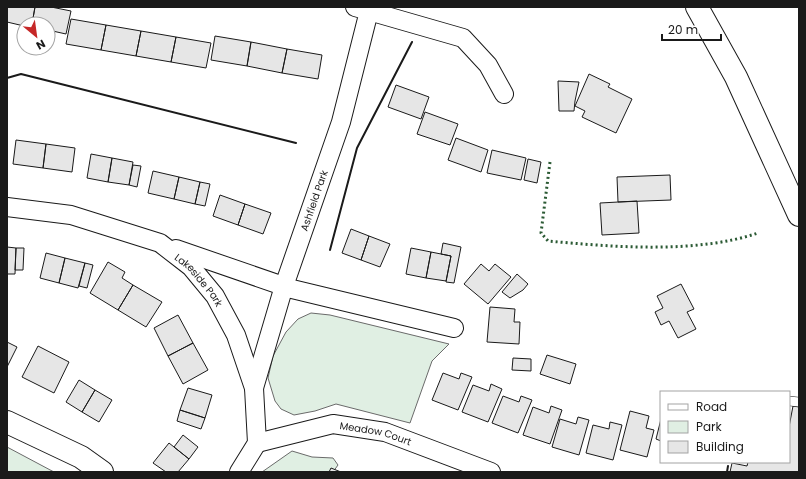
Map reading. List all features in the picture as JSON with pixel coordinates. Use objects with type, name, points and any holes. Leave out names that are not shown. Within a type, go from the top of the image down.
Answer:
[{"type":"main road","points":[[697,7],[736,77],[799,215]]},
{"type":"main road","points":[[7,422],[81,457],[102,472]]},
{"type":"street","name":"Ashfield Park","points":[[254,388],[284,286],[341,122],[362,9],[463,38],[488,65],[504,94]]},
{"type":"street","name":"Lakeside Park","points":[[7,207],[71,214],[160,243],[191,267],[215,296],[236,335],[254,388],[257,443]]},
{"type":"street","points":[[160,243],[292,289],[454,328]]},
{"type":"street","points":[[236,335],[247,340],[259,339],[272,325]]},
{"type":"street","name":"Meadow Court","points":[[257,443],[333,424],[385,432],[491,472]]},
{"type":"street","points":[[239,472],[257,443]]},
{"type":"green space","points":[[311,313],[330,315],[449,344],[432,361],[410,423],[336,404],[315,411],[294,415],[281,409],[275,401],[268,378],[273,356],[286,332],[298,319]]},
{"type":"green space","points":[[7,447],[54,472],[7,472]]},
{"type":"green space","points":[[292,451],[312,457],[333,458],[338,465],[333,472],[262,472]]},
{"type":"building","points":[[7,7],[35,7],[33,16],[16,16],[16,24],[7,22]]},
{"type":"building","points":[[35,7],[51,7],[71,11],[66,34],[56,32],[56,16],[33,16]]},
{"type":"building","points":[[71,19],[106,25],[101,50],[66,44]]},
{"type":"building","points":[[106,25],[141,31],[136,56],[101,50]]},
{"type":"building","points":[[141,31],[176,37],[171,62],[136,56]]},
{"type":"building","points":[[215,36],[251,42],[247,66],[211,60]]},
{"type":"building","points":[[176,37],[211,43],[206,68],[171,62]]},
{"type":"building","points":[[251,42],[287,49],[282,73],[247,66]]},
{"type":"building","points":[[287,49],[322,55],[318,79],[282,73]]},
{"type":"building","points":[[589,74],[610,84],[608,87],[632,99],[616,133],[582,117],[585,111],[575,106]]},
{"type":"building","points":[[558,81],[579,82],[574,111],[559,111]]},
{"type":"building","points":[[396,85],[429,97],[421,119],[388,107]]},
{"type":"building","points":[[425,112],[458,124],[450,145],[417,134]]},
{"type":"building","points":[[456,138],[488,150],[481,172],[448,160]]},
{"type":"building","points":[[16,140],[46,144],[43,168],[13,164]]},
{"type":"building","points":[[46,144],[75,148],[72,172],[43,168]]},
{"type":"building","points":[[492,150],[526,158],[521,180],[487,173]]},
{"type":"building","points":[[91,154],[112,158],[108,182],[87,178]]},
{"type":"building","points":[[112,158],[133,162],[129,185],[108,182]]},
{"type":"building","points":[[528,159],[541,162],[537,183],[524,180]]},
{"type":"building","points":[[133,165],[141,166],[137,187],[129,185]]},
{"type":"building","points":[[153,171],[179,177],[174,199],[148,193]]},
{"type":"building","points":[[670,175],[671,200],[618,202],[617,177]]},
{"type":"building","points":[[179,177],[200,182],[195,204],[174,199]]},
{"type":"building","points":[[200,182],[210,184],[205,206],[195,204]]},
{"type":"building","points":[[220,195],[245,204],[238,225],[213,216]]},
{"type":"building","points":[[637,201],[639,233],[602,235],[600,203]]},
{"type":"building","points":[[245,204],[271,213],[263,234],[238,225]]},
{"type":"building","points":[[351,229],[369,236],[361,260],[342,253]]},
{"type":"building","points":[[369,236],[390,244],[380,267],[361,260]]},
{"type":"building","points":[[443,243],[461,247],[454,283],[446,282],[451,256],[441,254]]},
{"type":"building","points":[[7,247],[16,248],[15,274],[7,274]]},
{"type":"building","points":[[16,248],[24,248],[23,270],[15,270]]},
{"type":"building","points":[[411,248],[431,252],[426,278],[406,274]]},
{"type":"building","points":[[431,252],[451,256],[446,281],[426,278]]},
{"type":"building","points":[[46,253],[65,258],[59,283],[40,278]]},
{"type":"building","points":[[65,258],[85,263],[78,288],[59,283]]},
{"type":"building","points":[[108,262],[125,272],[122,278],[133,285],[118,310],[90,293]]},
{"type":"building","points":[[85,263],[93,265],[87,288],[79,286]]},
{"type":"building","points":[[481,264],[489,271],[495,264],[511,277],[488,304],[464,284]]},
{"type":"building","points":[[517,274],[528,284],[523,290],[510,298],[502,292]]},
{"type":"building","points":[[681,284],[694,309],[687,312],[696,329],[678,338],[669,321],[661,325],[655,312],[663,308],[657,296]]},
{"type":"building","points":[[133,285],[162,302],[146,327],[118,310]]},
{"type":"building","points":[[490,307],[515,309],[514,322],[520,322],[519,344],[487,342]]},
{"type":"building","points":[[178,315],[193,343],[168,356],[154,328]]},
{"type":"building","points":[[7,342],[17,347],[7,367]]},
{"type":"building","points":[[193,343],[208,370],[183,384],[168,356]]},
{"type":"building","points":[[38,346],[69,362],[54,393],[22,377]]},
{"type":"building","points":[[547,355],[576,364],[570,384],[540,374]]},
{"type":"building","points":[[513,358],[531,359],[531,371],[512,370]]},
{"type":"building","points":[[443,373],[459,379],[461,373],[472,377],[458,410],[432,400]]},
{"type":"building","points":[[79,380],[95,390],[82,412],[66,402]]},
{"type":"building","points":[[491,384],[502,389],[488,422],[462,412],[473,385],[489,391]]},
{"type":"building","points":[[188,388],[212,395],[205,418],[180,410]]},
{"type":"building","points":[[95,390],[112,400],[99,422],[82,412]]},
{"type":"building","points":[[503,396],[519,402],[521,396],[532,400],[518,433],[492,423]]},
{"type":"building","points":[[551,406],[562,410],[550,444],[523,435],[533,407],[549,413]]},
{"type":"building","points":[[793,406],[799,407],[799,472],[730,472],[732,463],[747,466],[748,463],[790,463],[790,422]]},
{"type":"building","points":[[180,410],[205,418],[201,429],[177,421]]},
{"type":"building","points":[[630,411],[649,416],[646,428],[654,430],[647,457],[620,450]]},
{"type":"building","points":[[578,417],[589,420],[579,455],[552,447],[560,419],[576,424]]},
{"type":"building","points":[[610,422],[622,425],[613,460],[586,453],[593,425],[609,429]]},
{"type":"building","points":[[660,423],[660,441],[656,439]]},
{"type":"building","points":[[183,435],[198,447],[189,459],[174,447]]},
{"type":"building","points":[[169,443],[189,459],[178,472],[166,472],[153,463]]},
{"type":"building","points":[[331,468],[341,472],[329,472]]},
{"type":"hedge","points":[[550,162],[541,233],[548,241],[627,247],[681,246],[734,240],[758,233]]},
{"type":"wall","points":[[330,250],[357,148],[412,42]]},
{"type":"wall","points":[[7,78],[21,74],[296,143]]},
{"type":"wall","points":[[727,472],[728,466]]}]
